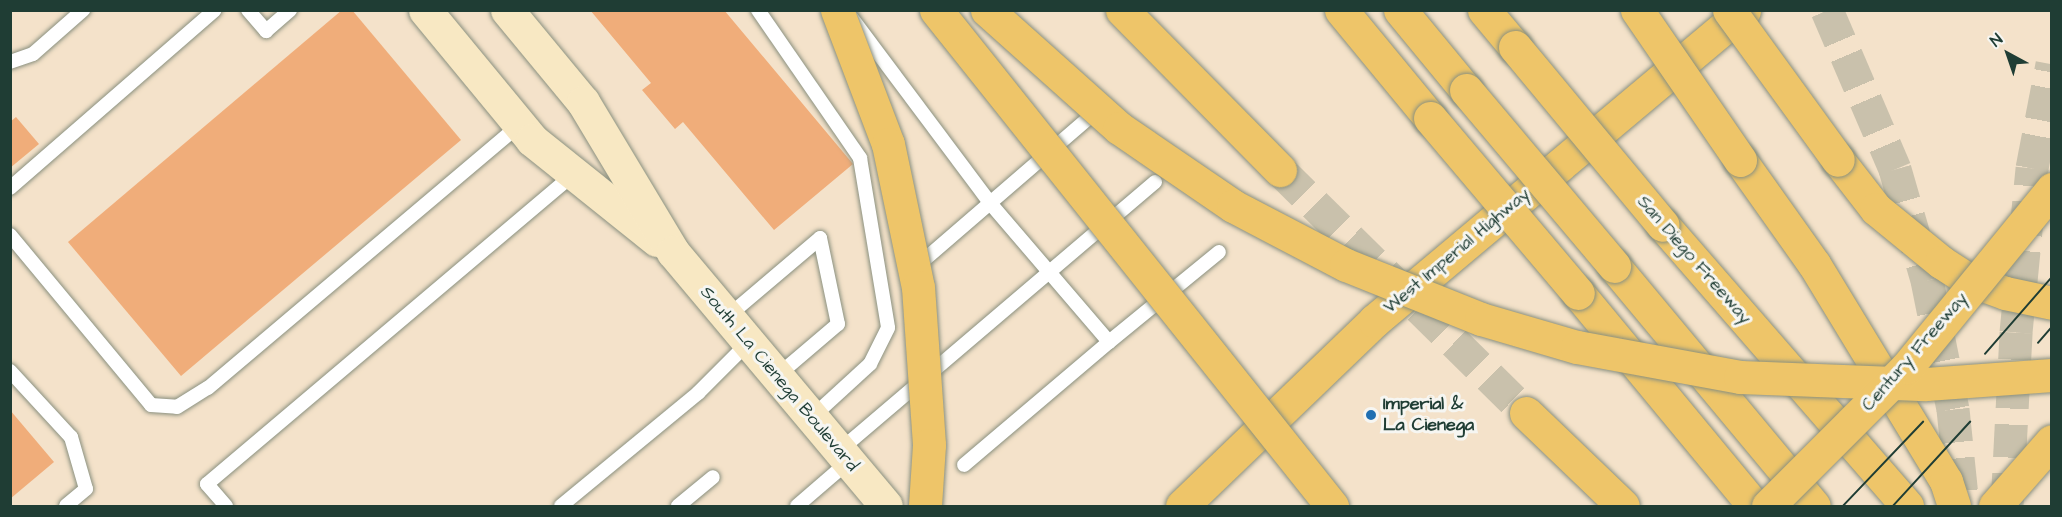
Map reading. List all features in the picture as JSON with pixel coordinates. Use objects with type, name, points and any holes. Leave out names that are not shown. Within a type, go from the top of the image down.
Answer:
[{"type":"main road","name":"South La Cienega Boulevard","points":[[424,10],[532,140],[673,252]]},
{"type":"main road","name":"South La Cienega Boulevard","points":[[507,10],[584,102],[673,252],[886,507]]},
{"type":"main road","points":[[837,10],[888,144],[918,287],[929,445],[925,507]]},
{"type":"main road","points":[[936,10],[1332,507]]},
{"type":"main road","points":[[987,10],[1119,128],[1233,206],[1346,265],[1481,319],[1576,347],[1740,377],[1897,384],[2052,375]]},
{"type":"main road","points":[[1122,10],[1280,170]]},
{"type":"main road","points":[[1341,10],[1754,507]]},
{"type":"main road","points":[[1400,10],[1814,507]]},
{"type":"main road","name":"San Diego Freeway","points":[[1484,10],[1663,225],[1907,507]]},
{"type":"main road","points":[[1637,10],[1814,264],[1946,481],[1954,507]]},
{"type":"main road","points":[[1729,10],[1838,160],[1884,217],[1941,262],[1967,279],[2005,293],[2052,303]]},
{"type":"main road","name":"West Imperial Highway","points":[[1182,507],[1374,321],[1744,10]]},
{"type":"main road","name":"Century Freeway","points":[[1768,507],[1907,367],[2052,189]]},
{"type":"main road","points":[[1526,413],[1623,507]]},
{"type":"main road","points":[[1995,507],[2052,441]]},
{"type":"lane","points":[[10,62],[33,54],[83,10]]},
{"type":"lane","points":[[10,188],[214,10]]},
{"type":"lane","points":[[248,10],[266,31],[290,10]]},
{"type":"lane","points":[[758,10],[860,158],[888,328],[870,364],[811,418]]},
{"type":"lane","points":[[846,10],[990,202],[1109,342]]},
{"type":"lane","points":[[924,260],[1092,115]]},
{"type":"lane","points":[[10,235],[151,405],[177,407],[208,388],[520,125]]},
{"type":"lane","points":[[226,507],[207,484],[574,173]]},
{"type":"lane","points":[[797,507],[844,457],[1048,270],[1155,182]]},
{"type":"lane","points":[[727,317],[820,238],[838,324],[777,376]]},
{"type":"lane","points":[[964,465],[1219,252]]},
{"type":"lane","points":[[561,507],[577,501],[698,393],[748,343]]},
{"type":"lane","points":[[10,371],[71,436],[86,489],[66,507]]},
{"type":"lane","points":[[678,507],[713,477]]},
{"type":"building","points":[[342,10],[352,10],[461,140],[181,376],[68,242]]},
{"type":"building","points":[[590,10],[724,10],[853,164],[774,230],[683,122],[675,129],[642,90],[651,83]]},
{"type":"building","points":[[16,117],[39,144],[10,168],[10,122]]},
{"type":"building","points":[[10,410],[54,462],[10,499]]},
{"type":"tunnel","points":[[1827,10],[1895,169],[1927,280],[1953,409],[1963,506]]},
{"type":"tunnel","points":[[2007,506],[2016,332],[2032,168],[2052,64]]},
{"type":"tunnel","points":[[1280,170],[1526,413]]},
{"type":"tram line","points":[[1985,354],[2052,277]]},
{"type":"tram line","points":[[2038,343],[2052,327]]},
{"type":"tram line","points":[[1843,506],[1923,422]]},
{"type":"tram line","points":[[1893,506],[1970,422]]},
{"type":"place","name":"Imperial & La Cienega","points":[[1371,415]]}]
